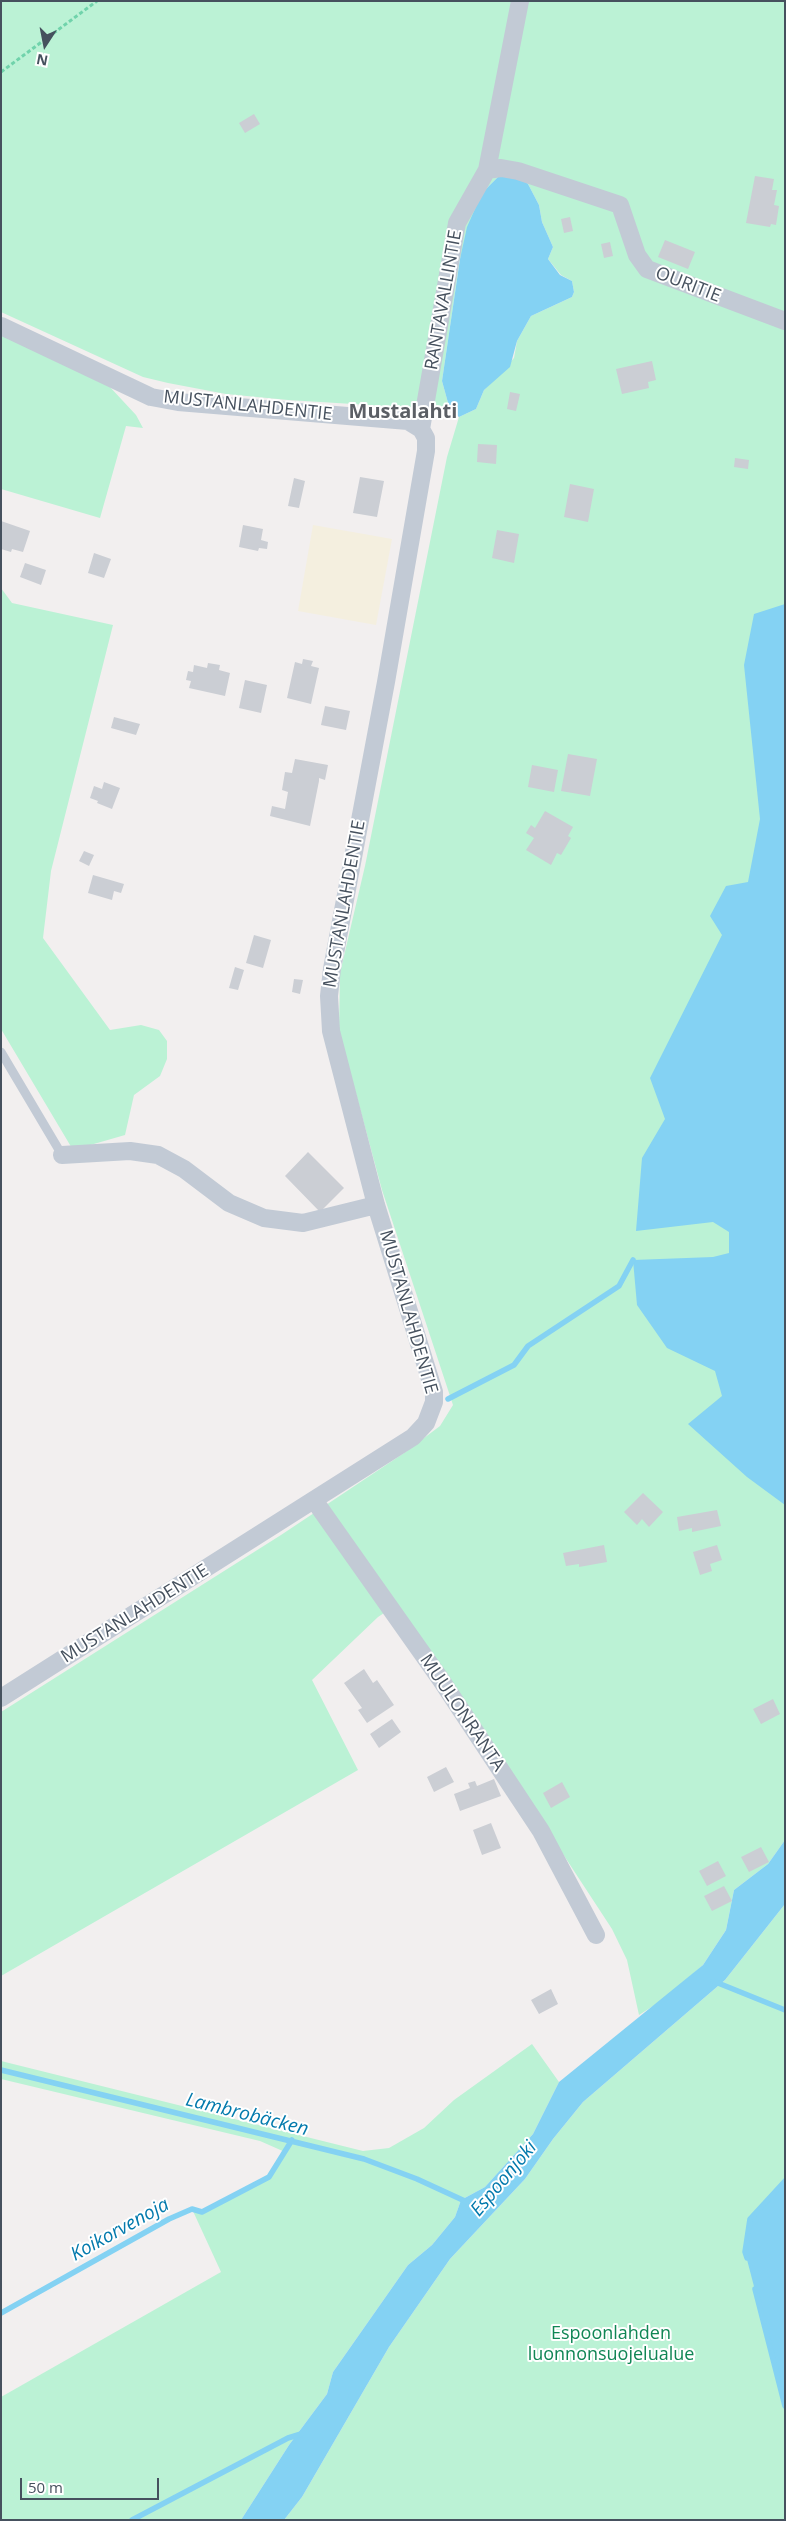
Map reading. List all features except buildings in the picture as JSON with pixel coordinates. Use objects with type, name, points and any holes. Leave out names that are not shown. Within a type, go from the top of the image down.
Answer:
[{"type":"street","name":"RANTAVALLINTIE","points":[[421,429],[457,223],[488,170],[520,1]]},
{"type":"street","name":"OURITIE","points":[[488,170],[502,168],[518,171],[620,205],[637,255],[647,268],[785,321]]},
{"type":"street","name":"MUSTANLAHDENTIE","points":[[1,326],[159,398],[178,402],[408,421],[421,429],[426,438],[426,451],[386,682],[332,969],[330,996],[331,1031],[376,1206],[434,1392],[434,1402],[426,1423],[413,1437],[1,1698]]},
{"type":"street","points":[[62,1155],[130,1151],[158,1155],[184,1169],[228,1203],[264,1218],[303,1223],[376,1206]]},
{"type":"street","name":"MUULONRANTA","points":[[314,1500],[440,1680],[541,1830],[596,1935]]},
{"type":"lane","points":[[1,1052],[62,1155]]},
{"type":"path","points":[[1,72],[97,1]]},
{"type":"green space","points":[[1,1],[785,1],[785,1840],[768,1864],[734,1890],[726,1930],[703,1965],[664,1999],[639,2015],[627,1960],[612,1929],[453,1686],[396,1605],[378,1617],[312,1680],[358,1770],[1,1976],[1,1712],[281,1535],[404,1453],[440,1426],[453,1405],[382,1190],[339,1031],[340,973],[365,866],[447,457],[459,417],[476,409],[484,390],[514,358],[517,341],[531,316],[572,297],[574,292],[572,281],[561,275],[548,259],[553,247],[542,222],[539,205],[528,184],[499,176],[482,193],[460,259],[442,381],[450,410],[288,400],[226,394],[168,383],[143,377],[1,312]]},
{"type":"green space","points":[[1,335],[109,386],[136,415],[143,428],[126,426],[100,518],[1,489]]},
{"type":"green space","points":[[1,588],[12,603],[113,625],[51,871],[43,938],[110,1030],[141,1025],[159,1030],[167,1041],[167,1059],[160,1076],[134,1095],[125,1135],[73,1150],[1,1029]]},
{"type":"green space","name":"Espoonlahden luonnonsuojelualue","points":[[785,1904],[785,2520],[284,2520],[302,2497],[389,2347],[450,2259],[525,2179],[553,2139],[583,2102],[725,1980]]},
{"type":"green space","points":[[532,2044],[559,2082],[533,2134],[485,2187],[461,2200],[455,2217],[432,2245],[408,2265],[333,2372],[327,2394],[289,2445],[241,2520],[1,2520],[1,2397],[221,2272],[192,2209],[202,2212],[269,2177],[285,2152],[260,2141],[1,2079],[1,2061],[363,2151],[389,2148],[424,2128],[454,2100]]},
{"type":"sand","points":[[313,525],[392,539],[376,625],[298,611]]},
{"type":"water","points":[[499,176],[522,179],[528,184],[539,205],[542,222],[553,247],[548,259],[560,275],[572,281],[574,292],[572,297],[531,316],[517,341],[510,367],[484,390],[476,409],[459,417],[450,410],[442,381],[460,259],[467,227],[482,193]]},
{"type":"water","points":[[785,604],[785,1505],[747,1477],[688,1424],[722,1396],[715,1371],[667,1348],[637,1305],[633,1260],[713,1257],[729,1253],[729,1232],[713,1222],[636,1231],[642,1158],[665,1119],[650,1078],[722,935],[710,916],[726,886],[748,882],[760,819],[744,665],[754,614]]},
{"type":"water","name":"Espoonjoki","points":[[785,1840],[785,1904],[725,1980],[583,2102],[553,2139],[525,2179],[450,2259],[389,2347],[302,2497],[284,2520],[241,2520],[289,2445],[327,2394],[333,2372],[408,2265],[432,2245],[455,2217],[461,2200],[485,2187],[533,2134],[559,2082],[703,1965],[726,1930],[734,1890],[768,1864]]},
{"type":"water","points":[[785,2181],[785,2405],[745,2252],[750,2219]]},
{"type":"waterway","points":[[448,1399],[514,1365],[528,1346],[619,1286],[633,1260]]},
{"type":"waterway","points":[[713,1981],[785,2010]]},
{"type":"waterway","name":"Lambrobäcken","points":[[1,2070],[364,2159],[417,2179],[467,2202]]},
{"type":"waterway","name":"Koikorvenoja","points":[[1,2313],[169,2219],[192,2209],[202,2212],[269,2177],[292,2140]]},
{"type":"waterway","points":[[747,2258],[745,2252],[750,2219],[785,2181]]},
{"type":"waterway","points":[[755,2289],[785,2406]]},
{"type":"waterway","points":[[132,2520],[288,2438],[301,2434]]},
{"type":"district","name":"Mustalahti","points":[[403,412]]}]
